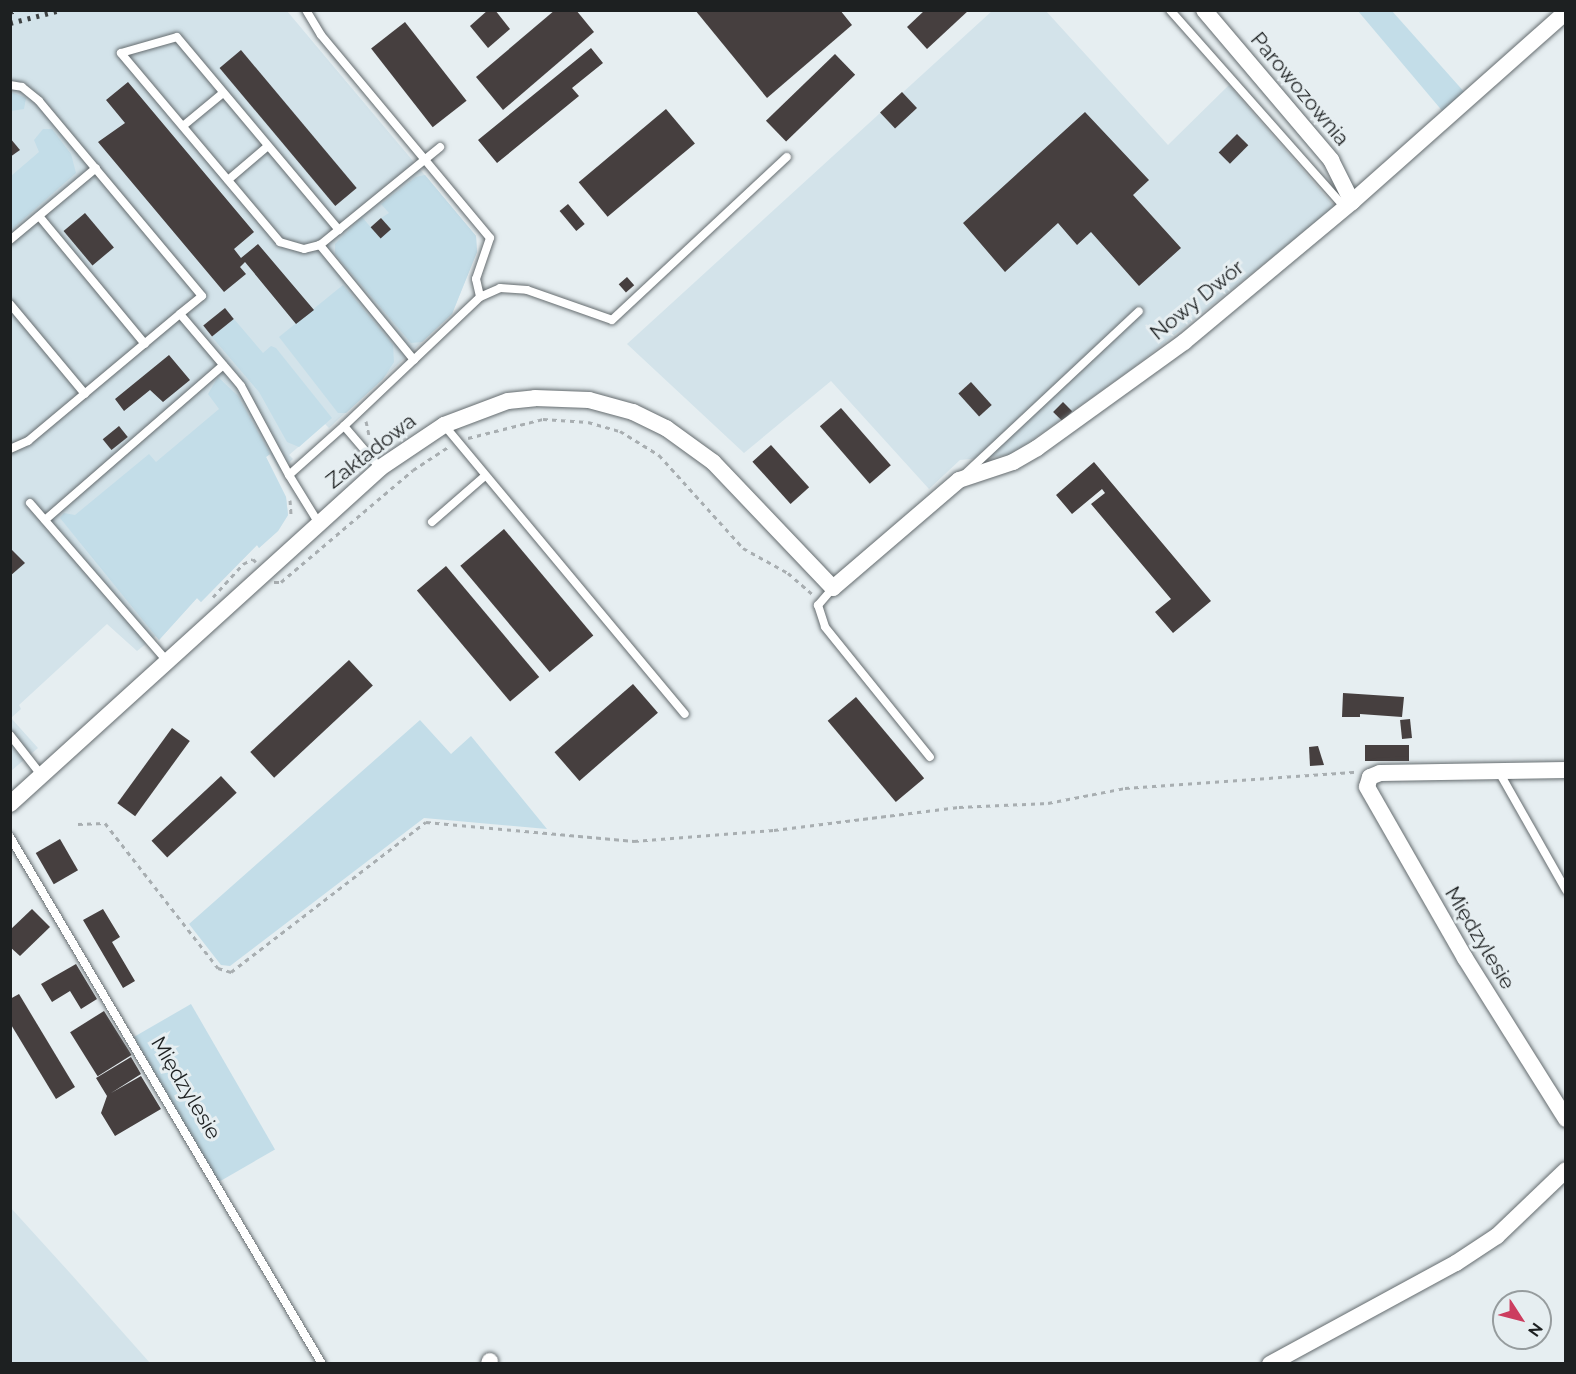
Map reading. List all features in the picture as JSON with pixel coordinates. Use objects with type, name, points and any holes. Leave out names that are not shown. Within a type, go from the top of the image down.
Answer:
[{"type":"street","name":"Parowozownia","points":[[1204,10],[1331,160],[1349,205]]},
{"type":"street","name":"Nowy Dwór","points":[[833,588],[958,480],[1013,462],[1036,448],[1184,342],[1349,205],[1566,12]]},
{"type":"street","name":"Zakładowa","points":[[10,804],[380,468],[444,424],[487,408],[535,398],[589,400],[642,416],[681,437],[713,462],[833,588]]},
{"type":"street","points":[[1370,777],[1380,773],[1566,770]]},
{"type":"street","name":"Międzylesie","points":[[1370,777],[1367,787],[1370,797],[1566,1119]]},
{"type":"street","points":[[1270,1364],[1456,1263],[1497,1236],[1566,1170]]},
{"type":"lane","points":[[306,10],[321,35],[490,238],[476,279],[480,297]]},
{"type":"lane","points":[[1170,10],[1349,205]]},
{"type":"lane","points":[[339,230],[177,38],[121,53],[280,242],[296,248],[320,245],[339,230],[440,147]]},
{"type":"lane","points":[[10,85],[22,87],[39,101],[202,296],[28,441],[10,449]]},
{"type":"lane","points":[[183,126],[223,93]]},
{"type":"lane","points":[[228,180],[268,146]]},
{"type":"lane","points":[[289,474],[344,426],[480,297],[500,288],[527,290],[612,320],[787,157]]},
{"type":"lane","points":[[10,240],[96,168]]},
{"type":"lane","points":[[39,216],[145,344]]},
{"type":"lane","points":[[320,245],[414,360]]},
{"type":"lane","points":[[10,304],[85,394]]},
{"type":"lane","points":[[958,480],[1139,311]]},
{"type":"lane","points":[[180,314],[223,364],[252,405],[318,522]]},
{"type":"lane","points":[[45,520],[223,364]]},
{"type":"lane","points":[[444,424],[685,714]]},
{"type":"lane","points":[[344,426],[380,468]]},
{"type":"lane","points":[[432,522],[485,476]]},
{"type":"lane","points":[[30,503],[166,661]]},
{"type":"lane","points":[[833,588],[818,605],[825,627],[930,757]]},
{"type":"lane","points":[[10,735],[42,776]]},
{"type":"lane","points":[[1499,772],[1566,890]]},
{"type":"lane","name":"Międzylesie","points":[[10,837],[322,1364]]},
{"type":"path","points":[[462,440],[543,419],[588,422],[620,431],[659,454],[743,548],[788,573],[812,595]]},
{"type":"path","points":[[277,585],[413,470],[452,445]]},
{"type":"path","points":[[78,824],[105,823],[218,968],[231,972],[426,822],[634,840],[774,830],[940,810],[1048,803],[1125,788],[1356,772],[1370,777]]},
{"type":"shaded area","points":[[11,11],[287,11],[476,236],[477,252],[452,314],[329,428],[325,424],[289,455],[293,459],[280,471],[270,454],[266,457],[286,497],[288,515],[278,531],[259,548],[257,545],[201,602],[197,598],[159,640],[156,636],[137,651],[107,624],[19,705],[21,709],[11,718]]},
{"type":"shaded area","points":[[992,11],[1046,11],[1168,145],[1229,85],[1335,207],[1133,368],[1011,455],[960,460],[929,489],[831,381],[744,453],[627,344]]},
{"type":"shaded area","points":[[1358,11],[1392,11],[1466,94],[1444,113]]},
{"type":"shaded area","points":[[11,92],[26,98],[24,109],[11,111]]},
{"type":"shaded area","points":[[43,129],[52,129],[71,154],[76,173],[11,230],[11,176],[39,152],[34,140]]},
{"type":"shaded area","points":[[425,175],[476,236],[477,252],[452,314],[422,342],[411,343],[335,254],[335,244],[362,217],[380,238],[391,229],[381,218],[389,213],[381,204],[416,177]]},
{"type":"shaded area","points":[[343,285],[393,345],[394,362],[383,379],[346,413],[338,413],[279,337]]},
{"type":"shaded area","points":[[234,319],[263,353],[271,346],[276,348],[332,418],[299,447],[287,442],[259,392],[212,337]]},
{"type":"shaded area","points":[[218,377],[238,396],[270,454],[266,457],[286,497],[288,515],[278,531],[259,548],[257,545],[201,602],[197,598],[159,640],[60,518],[64,513],[75,515],[149,454],[156,462],[219,409],[208,394]]},
{"type":"shaded area","points":[[11,718],[38,748],[11,771]]},
{"type":"shaded area","points":[[420,720],[451,754],[471,736],[547,829],[424,818],[230,966],[221,965],[189,924]]},
{"type":"shaded area","points":[[191,1004],[275,1149],[218,1182],[134,1037]]},
{"type":"shaded area","points":[[10,1207],[70,1273],[150,1363],[11,1363]]},
{"type":"building","points":[[488,10],[495,10],[510,29],[488,48],[470,26]]},
{"type":"building","points":[[555,10],[576,10],[594,32],[503,110],[476,77]]},
{"type":"building","points":[[695,10],[840,10],[852,25],[767,98]]},
{"type":"building","points":[[925,10],[969,10],[927,49],[907,27]]},
{"type":"building","points":[[405,22],[467,101],[433,127],[371,48]]},
{"type":"building","points":[[591,48],[603,63],[572,88],[579,96],[497,163],[478,140]]},
{"type":"building","points":[[241,50],[357,188],[335,206],[220,68]]},
{"type":"building","points":[[835,54],[855,75],[786,142],[766,121]]},
{"type":"building","points":[[128,82],[254,232],[234,249],[241,258],[258,244],[314,310],[296,324],[245,262],[240,267],[246,274],[224,292],[98,142],[125,123],[106,100]]},
{"type":"building","points":[[902,92],[917,108],[895,129],[880,112]]},
{"type":"building","points":[[666,109],[695,143],[608,217],[579,182]]},
{"type":"building","points":[[1085,112],[1149,180],[1133,195],[1181,248],[1139,286],[1091,232],[1077,245],[1058,223],[1005,272],[963,223]]},
{"type":"building","points":[[1237,134],[1248,145],[1230,164],[1219,152]]},
{"type":"building","points":[[10,138],[20,150],[10,157]]},
{"type":"building","points":[[568,204],[585,224],[576,231],[560,211]]},
{"type":"building","points":[[85,213],[114,247],[92,265],[64,231]]},
{"type":"building","points":[[381,218],[391,229],[381,239],[371,227]]},
{"type":"building","points":[[627,277],[634,285],[626,293],[619,284]]},
{"type":"building","points":[[225,308],[234,319],[212,337],[203,326]]},
{"type":"building","points":[[169,355],[190,380],[163,402],[150,390],[124,411],[115,399]]},
{"type":"building","points":[[971,382],[992,405],[979,416],[958,393]]},
{"type":"building","points":[[1063,402],[1072,411],[1062,421],[1053,412]]},
{"type":"building","points":[[841,408],[891,465],[870,484],[820,426]]},
{"type":"building","points":[[119,426],[128,437],[111,450],[103,439]]},
{"type":"building","points":[[771,445],[809,487],[791,504],[752,462]]},
{"type":"building","points":[[1094,462],[1211,601],[1173,633],[1155,612],[1171,599],[1091,504],[1105,493],[1102,489],[1072,514],[1056,495]]},
{"type":"building","points":[[504,529],[593,635],[550,672],[460,566]]},
{"type":"building","points":[[10,548],[25,563],[10,576]]},
{"type":"building","points":[[446,566],[539,677],[510,702],[417,590]]},
{"type":"building","points":[[349,660],[373,686],[274,778],[250,752]]},
{"type":"building","points":[[633,684],[658,713],[579,781],[555,752]]},
{"type":"building","points":[[1343,693],[1404,697],[1402,717],[1360,714],[1360,717],[1342,717]]},
{"type":"building","points":[[856,697],[924,778],[896,802],[828,721]]},
{"type":"building","points":[[1410,719],[1412,738],[1402,739],[1400,720]]},
{"type":"building","points":[[172,728],[190,741],[135,816],[117,803]]},
{"type":"building","points":[[1365,745],[1409,745],[1409,761],[1365,761]]},
{"type":"building","points":[[1318,746],[1324,765],[1310,766],[1309,747]]},
{"type":"building","points":[[221,776],[237,793],[167,858],[152,841]]},
{"type":"building","points":[[60,839],[78,870],[54,884],[36,853]]},
{"type":"building","points":[[32,909],[50,927],[20,956],[10,947],[10,930]]},
{"type":"building","points":[[103,909],[120,937],[112,942],[135,981],[123,988],[83,920]]},
{"type":"building","points":[[76,964],[97,999],[81,1009],[70,991],[52,1002],[41,984]]},
{"type":"building","points":[[19,994],[75,1087],[56,1099],[10,1023],[10,999]]},
{"type":"building","points":[[104,1011],[132,1055],[98,1076],[70,1032]]},
{"type":"building","points":[[131,1057],[141,1074],[111,1093],[141,1076],[161,1109],[115,1136],[101,1113],[107,1096],[96,1078]]},
{"type":"railway","points":[[10,12],[16,10]]},
{"type":"railway","points":[[10,23],[61,10]]}]
